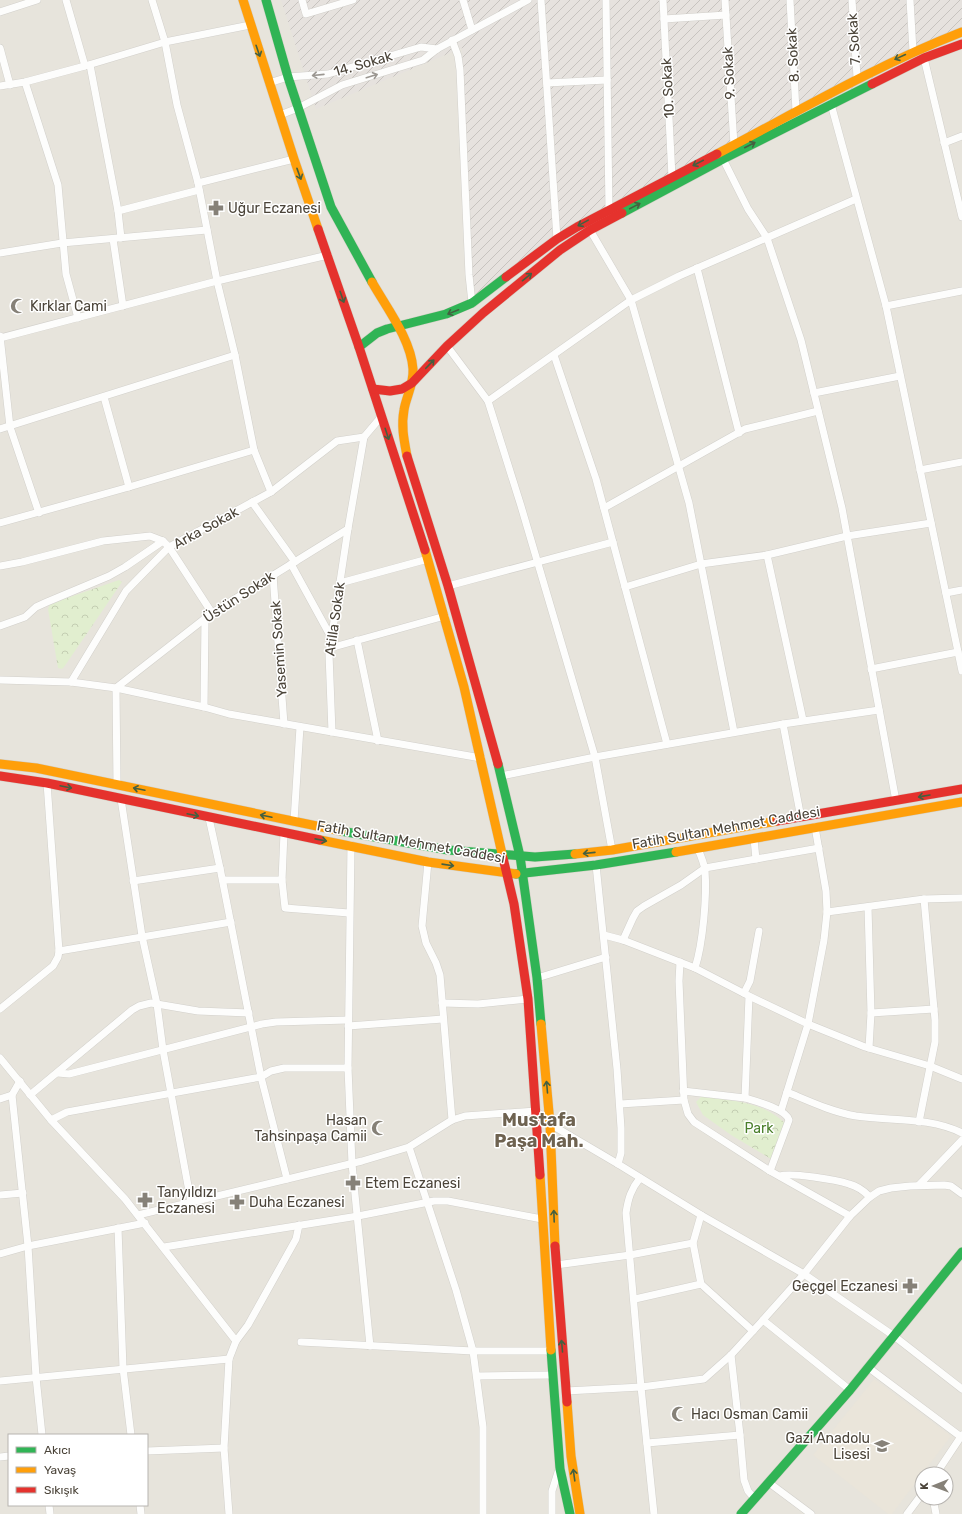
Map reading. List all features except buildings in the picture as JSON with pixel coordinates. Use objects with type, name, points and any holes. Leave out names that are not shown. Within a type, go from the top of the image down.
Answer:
[{"type":"main road","points":[[242,0],[294,159],[360,347],[381,417],[428,559],[445,616],[481,758],[514,904],[528,999],[551,1351],[564,1514]]},
{"type":"main road","points":[[266,0],[288,77],[334,213],[351,246],[406,339],[413,369],[412,382],[404,409],[402,422],[408,458],[448,586],[501,776],[520,856],[537,978],[550,1124],[556,1265],[566,1390],[572,1456],[580,1514]]},
{"type":"main road","points":[[360,347],[377,333],[387,329],[446,314],[472,303],[557,239],[609,209],[734,145],[857,77],[913,51],[962,32]]},
{"type":"main road","points":[[373,389],[390,391],[402,389],[412,382],[447,346],[483,313],[560,250],[590,230],[723,159],[831,104],[924,58],[962,44]]},
{"type":"main road","points":[[0,764],[36,768],[294,822],[448,850],[520,856],[561,856],[612,850],[962,789]]},
{"type":"main road","name":"Fatih Sultan Mehmet Caddesi","points":[[0,776],[47,783],[209,818],[350,845],[428,862],[507,873],[523,873],[596,865],[698,849],[962,802]]},
{"type":"main road","points":[[741,1514],[850,1390],[962,1252]]},
{"type":"main road","points":[[560,1469],[570,1514]]},
{"type":"street","points":[[0,12],[16,3],[36,0]]},
{"type":"street","points":[[66,0],[87,65],[118,211],[121,238]]},
{"type":"street","points":[[152,0],[165,42],[177,105],[198,187],[217,281],[235,355],[254,450],[271,492]]},
{"type":"street","points":[[302,0],[306,14],[353,0]]},
{"type":"street","points":[[463,0],[472,30]]},
{"type":"street","name":"14. Sokak","points":[[280,115],[298,108],[342,85],[423,60],[452,40],[528,0]]},
{"type":"street","points":[[541,0],[557,239]]},
{"type":"street","points":[[606,0],[609,209]]},
{"type":"street","name":"10. Sokak","points":[[663,0],[672,177]]},
{"type":"street","name":"9. Sokak","points":[[725,0],[734,145]]},
{"type":"street","name":"8. Sokak","points":[[790,0],[796,111]]},
{"type":"street","name":"7. Sokak","points":[[852,0],[857,77]]},
{"type":"street","points":[[910,0],[913,51]]},
{"type":"street","points":[[664,19],[726,15]]},
{"type":"street","points":[[0,86],[25,82],[165,42],[250,25]]},
{"type":"street","points":[[452,40],[458,56],[460,70],[469,275],[472,303]]},
{"type":"street","name":"14. Sokak","points":[[269,82],[288,77],[328,74],[421,47],[437,49]]},
{"type":"street","points":[[0,48],[10,85]]},
{"type":"street","points":[[924,58],[962,217]]},
{"type":"street","points":[[547,82],[607,80]]},
{"type":"street","points":[[25,82],[58,185],[62,243],[66,274],[78,318]]},
{"type":"street","points":[[831,104],[886,306],[962,671]]},
{"type":"street","points":[[944,143],[962,136]]},
{"type":"street","points":[[118,211],[294,159]]},
{"type":"street","points":[[723,159],[748,210],[767,238],[801,340],[842,508],[896,801]]},
{"type":"street","points":[[488,401],[631,300],[697,268],[856,199]]},
{"type":"street","points":[[0,253],[62,243],[207,230]]},
{"type":"street","points":[[590,230],[631,300],[679,466],[689,502],[734,732]]},
{"type":"street","points":[[113,239],[123,306]]},
{"type":"street","points":[[39,513],[10,427],[0,338],[217,281],[328,255]]},
{"type":"street","points":[[697,268],[739,433]]},
{"type":"street","points":[[886,306],[962,291]]},
{"type":"street","points":[[447,346],[488,401],[538,563],[595,757],[612,850]]},
{"type":"street","points":[[0,429],[104,398],[235,355]]},
{"type":"street","points":[[554,355],[596,479],[667,744]]},
{"type":"street","points":[[814,394],[900,376]]},
{"type":"street","points":[[104,398],[128,487]]},
{"type":"street","points":[[604,508],[746,429],[818,411]]},
{"type":"street","points":[[348,529],[364,437],[381,417]]},
{"type":"street","name":"Arka Sokak","points":[[71,682],[126,592],[169,547],[271,492],[337,441],[364,437]]},
{"type":"street","points":[[0,523],[254,450]]},
{"type":"street","points":[[920,470],[962,462]]},
{"type":"street","points":[[252,502],[293,563],[331,637]]},
{"type":"street","points":[[625,587],[701,564],[767,555],[847,536],[931,523]]},
{"type":"street","name":"Üstün Sokak","points":[[116,688],[212,613],[348,529]]},
{"type":"street","name":"Atilla Sokak","points":[[332,732],[329,654],[348,529]]},
{"type":"street","points":[[0,566],[22,562],[102,540],[150,536],[163,541],[169,547],[212,613]]},
{"type":"street","points":[[0,626],[25,617],[36,607],[120,570],[163,541]]},
{"type":"street","points":[[448,586],[613,542]]},
{"type":"street","points":[[767,555],[803,720]]},
{"type":"street","points":[[340,583],[428,559]]},
{"type":"street","name":"Yasemin Sokak","points":[[273,574],[284,724]]},
{"type":"street","points":[[946,593],[962,590]]},
{"type":"street","points":[[330,648],[445,616]]},
{"type":"street","points":[[204,707],[206,618]]},
{"type":"street","points":[[357,640],[378,741]]},
{"type":"street","points":[[871,669],[958,652]]},
{"type":"street","points":[[0,680],[71,682],[116,688],[204,707],[229,714],[481,758]]},
{"type":"street","points":[[116,688],[116,784]]},
{"type":"street","points":[[501,776],[595,757],[734,732],[803,720],[879,710]]},
{"type":"street","points":[[783,724],[801,818]]},
{"type":"street","points":[[294,822],[300,726]]},
{"type":"street","points":[[0,1009],[53,966],[58,957],[59,951],[47,783]]},
{"type":"street","points":[[121,799],[142,936],[158,1004],[163,1050],[191,1202]]},
{"type":"street","points":[[209,818],[223,880],[261,1077],[287,1179]]},
{"type":"street","points":[[781,1111],[808,1024],[824,940],[827,912],[826,891],[815,827]]},
{"type":"street","points":[[284,833],[282,880],[285,908],[349,913]]},
{"type":"street","points":[[754,839],[756,859]]},
{"type":"street","points":[[350,845],[348,1068],[352,1164],[370,1346]]},
{"type":"street","points":[[623,940],[633,918],[640,908],[705,868],[819,848]]},
{"type":"street","points":[[695,968],[699,957],[703,918],[705,868],[698,849]]},
{"type":"street","points":[[428,862],[422,926],[423,934],[440,975],[452,1120]]},
{"type":"street","points":[[596,865],[620,1104],[622,1142],[618,1164]]},
{"type":"street","points":[[133,881],[220,868]]},
{"type":"street","points":[[223,880],[282,880]]},
{"type":"street","points":[[827,912],[924,900],[962,898]]},
{"type":"street","points":[[919,1122],[936,1042],[924,900]]},
{"type":"street","points":[[868,907],[871,1014],[869,1048]]},
{"type":"street","points":[[59,951],[231,922]]},
{"type":"street","points":[[745,1098],[746,995],[750,981],[758,931]]},
{"type":"street","points":[[604,935],[623,940],[695,968],[746,995],[808,1024],[869,1048],[930,1066],[962,1079]]},
{"type":"street","points":[[537,978],[606,957]]},
{"type":"street","points":[[680,962],[679,980],[683,1091],[686,1110],[694,1122],[770,1171],[850,1216]]},
{"type":"street","points":[[442,1002],[478,1004],[528,999]]},
{"type":"street","points":[[30,1095],[132,1010],[144,1004],[158,1004],[192,1010],[249,1013]]},
{"type":"street","points":[[871,1014],[934,1009]]},
{"type":"street","points":[[58,1073],[69,1074],[252,1026],[276,1022],[348,1023],[443,1019]]},
{"type":"street","points":[[0,1058],[51,1120],[125,1199],[164,1246],[236,1341]]},
{"type":"street","points":[[51,1120],[67,1112],[261,1077],[271,1071],[284,1068],[348,1068]]},
{"type":"street","points":[[20,1081],[12,1095],[28,1246],[36,1377],[42,1434]]},
{"type":"street","points":[[683,1091],[745,1098],[781,1111],[788,1116],[789,1120],[770,1171]]},
{"type":"street","points":[[787,1092],[828,1109],[846,1114],[919,1122],[945,1127],[962,1133]]},
{"type":"street","points":[[0,1099],[12,1095]]},
{"type":"street","points":[[620,1104],[684,1100]]},
{"type":"street","points":[[138,1215],[352,1164],[409,1147],[452,1120],[465,1116],[536,1111],[550,1124],[701,1215],[804,1274],[894,1336],[962,1389]]},
{"type":"street","points":[[920,1185],[962,1140]]},
{"type":"street","points":[[409,1147],[426,1203],[456,1290],[473,1351],[482,1427],[483,1514]]},
{"type":"street","points":[[780,1176],[791,1175],[843,1182],[856,1187],[870,1197]]},
{"type":"street","points":[[640,1178],[632,1189],[627,1201],[626,1213],[654,1514]]},
{"type":"street","points":[[566,1390],[642,1387],[704,1379],[731,1355],[754,1331],[804,1274],[850,1216],[870,1197],[879,1191],[891,1188],[920,1185],[952,1186],[962,1194]]},
{"type":"street","points":[[0,1195],[23,1193]]},
{"type":"street","points":[[164,1246],[358,1216],[426,1203],[448,1201],[542,1220]]},
{"type":"street","points":[[701,1215],[693,1243],[701,1284],[754,1331]]},
{"type":"street","points":[[0,1254],[28,1246],[145,1223]]},
{"type":"street","points":[[229,1514],[224,1448],[230,1359],[236,1341],[248,1325],[296,1239],[299,1225]]},
{"type":"street","points":[[118,1228],[123,1368],[131,1434]]},
{"type":"street","points":[[556,1265],[630,1255],[693,1243]]},
{"type":"street","points":[[634,1298],[701,1284]]},
{"type":"street","points":[[763,1320],[850,1390]]},
{"type":"street","points":[[301,1342],[473,1351],[551,1351]]},
{"type":"street","points":[[731,1355],[744,1480],[748,1491],[754,1498]]},
{"type":"street","points":[[0,1381],[123,1368],[230,1359]]},
{"type":"street","points":[[868,1368],[962,1436],[941,1466]]},
{"type":"street","points":[[477,1376],[553,1375]]},
{"type":"street","points":[[647,1444],[740,1435]]},
{"type":"street","points":[[148,1451],[224,1448]]},
{"type":"street","points":[[552,1514],[552,1490],[560,1469]]},
{"type":"street","points":[[768,1482],[811,1514]]},
{"type":"street","points":[[907,1514],[914,1505]]},
{"type":"shaded area","points":[[0,0],[962,0],[962,1514],[0,1514]]},
{"type":"shaded area","points":[[281,0],[962,0],[962,38],[929,49],[565,237],[474,304],[462,48],[316,109]]},
{"type":"shaded area","name":"Gazi Anadolu Lisesi","points":[[874,1379],[951,1436],[928,1466],[914,1466],[914,1485],[892,1514],[888,1514],[813,1455]]},
{"type":"green space","points":[[119,580],[122,582],[64,667],[62,669],[58,668],[48,609],[50,604]]},
{"type":"green space","name":"Park","points":[[702,1096],[757,1106],[767,1110],[785,1123],[771,1159],[731,1135],[703,1115],[696,1102]]},
{"type":"traffic: fast","points":[[266,0],[288,77],[331,207],[372,282]]},
{"type":"traffic: fast","points":[[622,213],[723,159],[872,84]]},
{"type":"traffic: fast","points":[[359,347],[377,333],[387,329],[446,314],[472,303],[506,277]]},
{"type":"traffic: fast","points":[[498,764],[520,856],[537,978],[541,1024]]},
{"type":"traffic: fast","points":[[341,831],[448,850],[535,857],[575,854]]},
{"type":"traffic: fast","points":[[516,874],[596,865],[676,852]]},
{"type":"traffic: fast","points":[[741,1514],[850,1390],[962,1252]]},
{"type":"traffic: fast","points":[[551,1350],[560,1469],[570,1514]]},
{"type":"traffic: slow","points":[[243,0],[318,229]]},
{"type":"traffic: slow","points":[[717,154],[868,74],[962,32]]},
{"type":"traffic: slow","points":[[372,282],[403,335],[411,358],[413,375],[403,416],[404,439],[407,456]]},
{"type":"traffic: slow","points":[[425,550],[464,687],[503,858]]},
{"type":"traffic: slow","points":[[0,764],[36,768],[341,831]]},
{"type":"traffic: slow","points":[[676,852],[962,802]]},
{"type":"traffic: slow","points":[[575,854],[612,850],[777,821]]},
{"type":"traffic: slow","points":[[320,840],[428,862],[516,874]]},
{"type":"traffic: slow","points":[[541,1024],[550,1124],[555,1246]]},
{"type":"traffic: slow","points":[[540,1175],[551,1350]]},
{"type":"traffic: slow","points":[[567,1402],[571,1456],[580,1514]]},
{"type":"traffic: jam","points":[[872,84],[924,58],[962,44]]},
{"type":"traffic: jam","points":[[506,277],[557,239],[577,227],[717,154]]},
{"type":"traffic: jam","points":[[373,389],[390,391],[402,389],[412,383],[447,346],[483,313],[560,250],[590,230],[622,213]]},
{"type":"traffic: jam","points":[[318,229],[359,347],[425,550]]},
{"type":"traffic: jam","points":[[407,456],[448,586],[498,764]]},
{"type":"traffic: jam","points":[[0,776],[47,783],[320,840]]},
{"type":"traffic: jam","points":[[777,821],[962,789]]},
{"type":"traffic: jam","points":[[503,858],[514,904],[528,999],[540,1175]]},
{"type":"traffic: jam","points":[[555,1246],[567,1402]]},
{"type":"place","name":"Uğur Eczanesi","points":[[216,208]]},
{"type":"place","name":"Kırklar Cami","points":[[18,306]]},
{"type":"place","name":"Hasan Tahsinpaşa Camii","points":[[379,1128]]},
{"type":"place","name":"Etem Eczanesi","points":[[353,1183]]},
{"type":"place","name":"Tanyıldızı Eczanesi","points":[[145,1200]]},
{"type":"place","name":"Duha Eczanesi","points":[[237,1202]]},
{"type":"place","name":"Geçgel Eczanesi","points":[[910,1286]]},
{"type":"place","name":"Hacı Osman Camii","points":[[679,1414]]},
{"type":"place","name":"Gazi Anadolu Lisesi","points":[[882,1446]]},
{"type":"district","name":"Mustafa Paşa Mah.","points":[[539,1130]]}]
